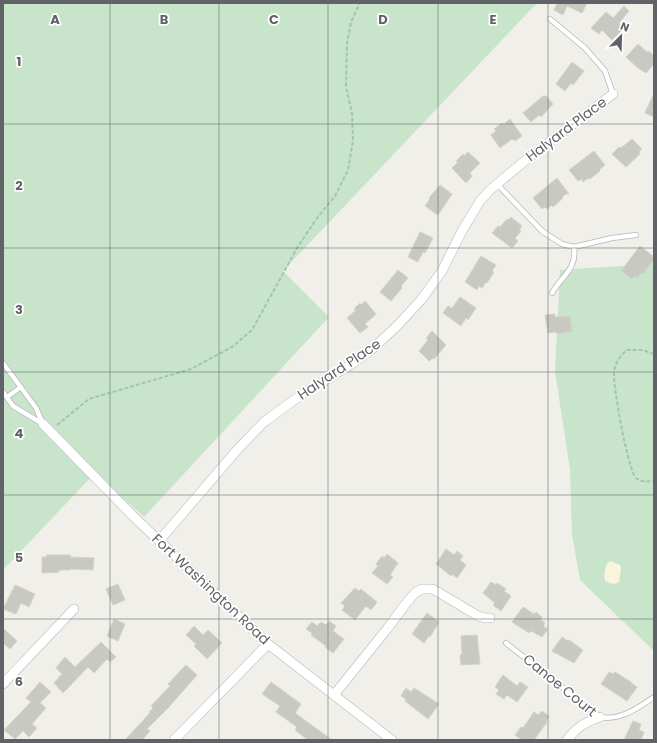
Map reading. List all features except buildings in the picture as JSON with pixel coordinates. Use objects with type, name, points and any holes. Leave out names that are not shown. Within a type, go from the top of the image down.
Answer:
[{"type":"street","name":"Halyard Place","points":[[160,541],[236,450],[264,422],[301,395],[350,365],[371,350],[396,327],[421,300],[442,271],[462,231],[480,201],[497,184],[533,154],[613,94]]},
{"type":"street","name":"Fort Washington Road","points":[[42,424],[133,516],[268,644],[392,740]]},
{"type":"street","points":[[334,696],[407,602],[415,593],[422,589],[433,589],[478,616],[490,618]]},
{"type":"street","points":[[3,684],[74,609]]},
{"type":"street","points":[[174,740],[268,644]]},
{"type":"street","name":"Canoe Court","points":[[567,740],[580,726],[588,721],[600,717]]},
{"type":"lane","points":[[550,19],[585,48],[606,71],[613,94]]},
{"type":"lane","points":[[497,184],[542,231],[562,244],[574,247],[612,238],[636,235]]},
{"type":"lane","points":[[552,293],[574,264],[574,247]]},
{"type":"lane","name":"Fort Washington Road","points":[[3,363],[36,408],[42,424]]},
{"type":"lane","points":[[7,398],[21,388]]},
{"type":"lane","name":"Fort Washington Road","points":[[3,392],[13,406],[42,424]]},
{"type":"lane","name":"Canoe Court","points":[[506,643],[600,717]]},
{"type":"lane","points":[[600,717],[608,719],[619,717],[642,706],[654,697]]},
{"type":"path","points":[[50,431],[89,399],[191,369],[232,347],[252,330],[296,248],[317,218],[335,196],[348,170],[353,140],[352,113],[346,87],[347,44],[351,22],[360,3]]},
{"type":"path","points":[[654,354],[643,350],[627,350],[618,358],[614,372],[616,400],[630,465],[635,477],[642,482],[654,481]]},
{"type":"green space","points":[[3,3],[537,3],[283,271],[329,317],[144,517],[95,473],[3,570]]},
{"type":"green space","points":[[654,258],[654,651],[580,580],[572,534],[570,470],[555,371],[560,270],[635,265]]},
{"type":"sand","points":[[610,561],[620,565],[621,568],[619,582],[616,584],[605,581],[605,570]]}]
